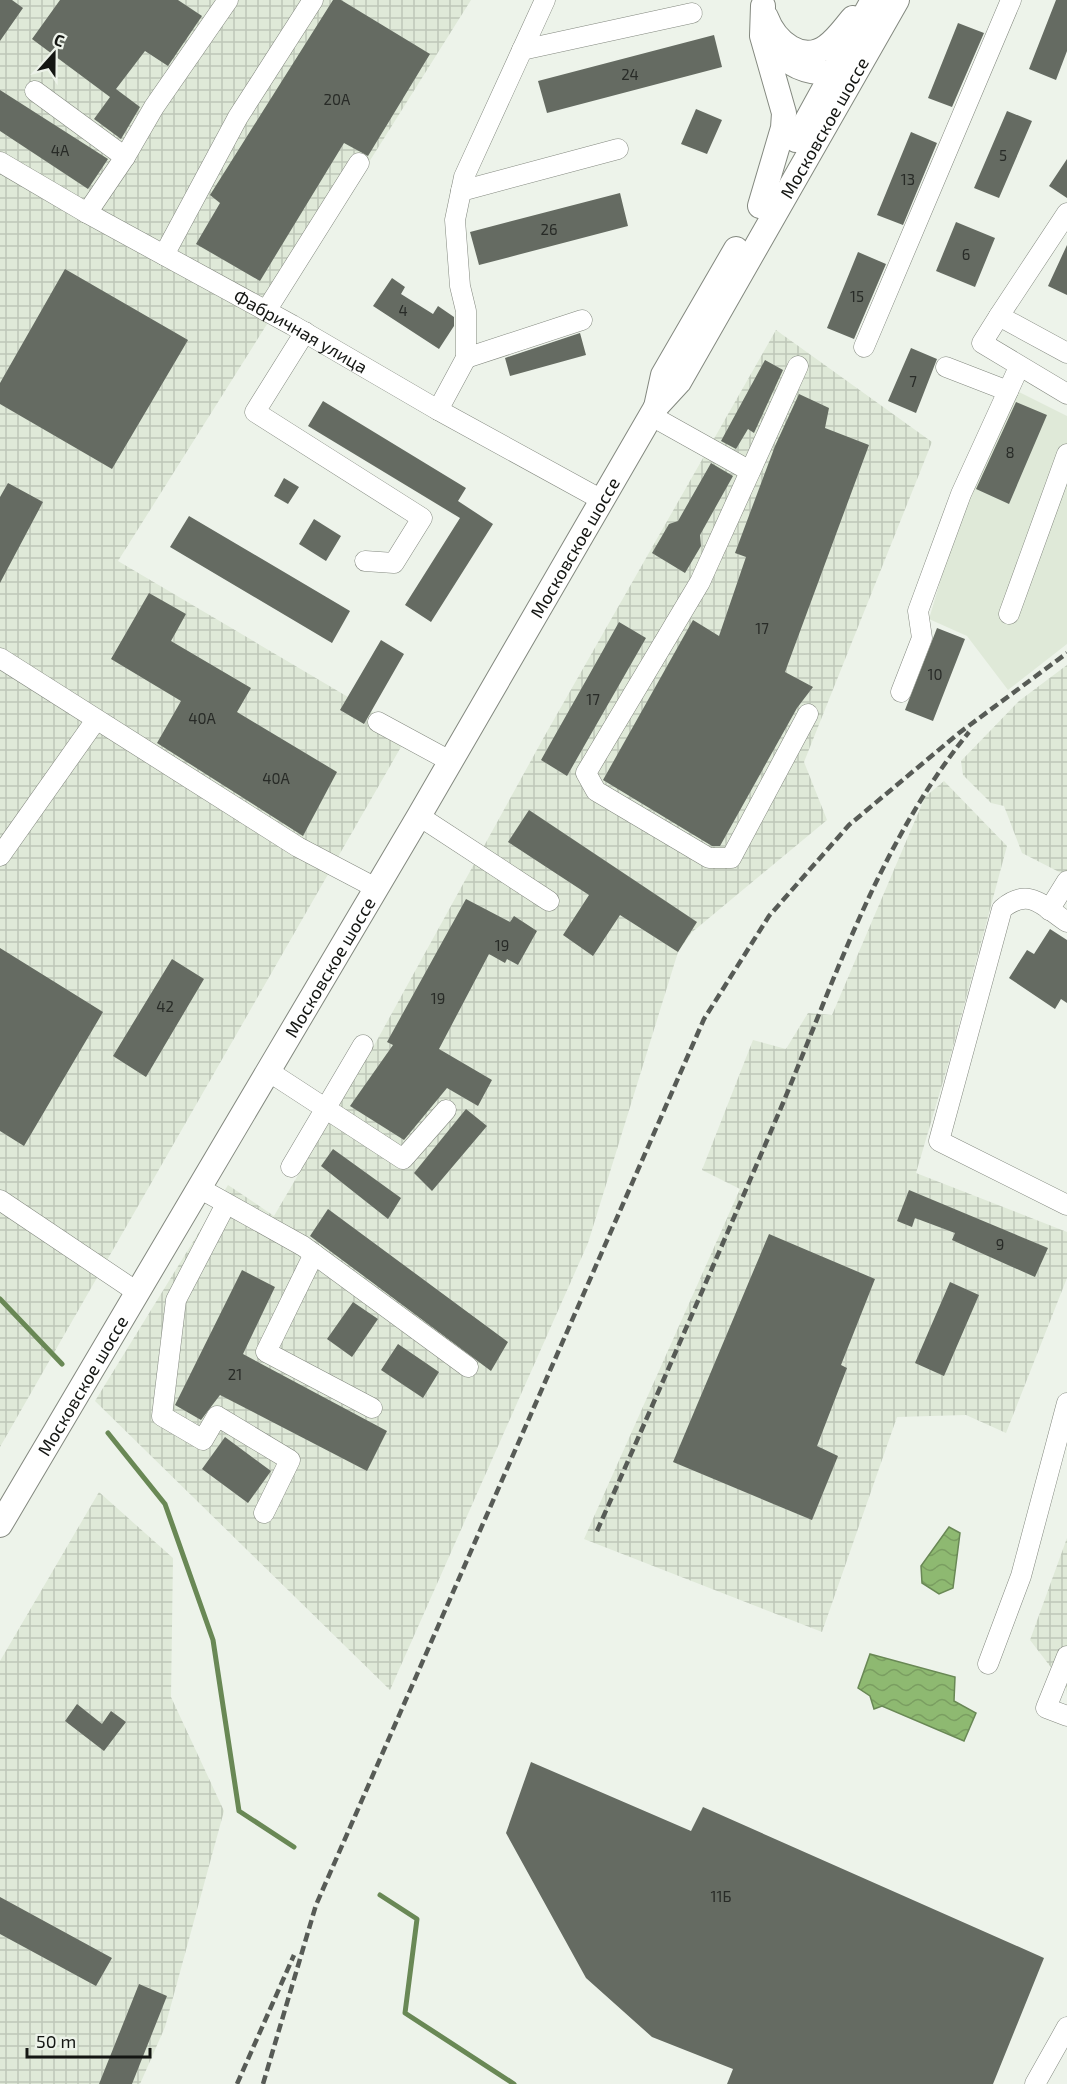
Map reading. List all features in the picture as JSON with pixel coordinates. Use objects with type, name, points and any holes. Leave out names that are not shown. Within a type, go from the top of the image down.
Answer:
[{"type":"main road","name":"Московское шоссе","points":[[763,3],[770,28],[780,42],[790,48],[816,52],[828,45],[868,0]]},
{"type":"main road","name":"Московское шоссе","points":[[0,1525],[419,816],[602,500],[656,413],[680,382],[844,72],[873,0]]},
{"type":"main road","name":"Московское шоссе","points":[[656,413],[663,375],[760,206],[844,72],[897,0]]},
{"type":"main road","points":[[763,3],[768,38],[783,60],[810,72],[844,72]]},
{"type":"main road","points":[[760,206],[783,128],[784,112],[762,36],[763,3]]},
{"type":"lane","points":[[87,213],[125,157],[154,107],[228,0]]},
{"type":"lane","points":[[164,255],[238,117],[313,0]]},
{"type":"lane","points":[[438,410],[466,358],[466,311],[460,286],[455,220],[464,177],[545,0]]},
{"type":"lane","points":[[864,347],[1011,0]]},
{"type":"lane","points":[[522,50],[692,13]]},
{"type":"lane","points":[[35,91],[125,157]]},
{"type":"lane","points":[[461,191],[618,149]]},
{"type":"lane","name":"Фабричная улица","points":[[0,162],[87,213],[305,332],[438,410],[602,500]]},
{"type":"lane","points":[[266,311],[359,163]]},
{"type":"lane","points":[[1067,213],[982,343],[1067,394]]},
{"type":"lane","points":[[999,316],[1067,353]]},
{"type":"lane","points":[[466,358],[582,320]]},
{"type":"lane","points":[[305,332],[255,412],[422,518],[394,563],[365,561]]},
{"type":"lane","points":[[798,366],[700,582],[586,773],[596,791],[709,858],[731,858],[808,714]]},
{"type":"lane","points":[[901,692],[922,638],[918,611],[961,494],[1019,366]]},
{"type":"lane","points":[[946,367],[1008,391]]},
{"type":"lane","points":[[656,413],[750,471]]},
{"type":"lane","points":[[1009,614],[1067,454]]},
{"type":"lane","points":[[0,658],[298,847],[376,888]]},
{"type":"lane","points":[[0,856],[96,720]]},
{"type":"lane","points":[[378,722],[450,761]]},
{"type":"lane","points":[[419,816],[549,901]]},
{"type":"lane","points":[[1049,910],[1067,881]]},
{"type":"lane","points":[[1067,922],[1032,898],[1014,898],[1002,909],[939,1141],[1067,1205]]},
{"type":"lane","points":[[291,1167],[363,1045]]},
{"type":"lane","points":[[268,1071],[403,1159],[446,1110]]},
{"type":"lane","points":[[199,1188],[314,1254],[468,1367]]},
{"type":"lane","points":[[0,1200],[137,1293]]},
{"type":"lane","points":[[226,1204],[176,1300],[162,1416],[203,1440],[217,1416],[290,1460],[264,1512]]},
{"type":"lane","points":[[314,1254],[266,1352],[372,1408]]},
{"type":"lane","points":[[988,1664],[1021,1576],[1067,1403]]},
{"type":"lane","points":[[1067,1656],[1046,1708],[1067,1716]]},
{"type":"lane","points":[[1035,2084],[1067,2027]]},
{"type":"shaded area","points":[[0,0],[471,0],[118,561],[409,733],[0,1447]]},
{"type":"shaded area","points":[[776,330],[932,442],[804,762],[827,820],[691,933],[678,952],[588,1243],[390,1690],[95,1401],[228,1185],[274,1216],[376,1042],[544,737]]},
{"type":"shaded area","points":[[1013,389],[1067,416],[1067,644],[1008,690],[967,636],[929,619],[965,498]]},
{"type":"shaded area","points":[[1067,665],[1067,876],[1022,853],[1004,806],[991,803],[963,775],[961,761],[1019,701]]},
{"type":"shaded area","points":[[944,781],[1007,846],[950,1058],[916,1173],[1067,1232],[1067,1278],[1006,1433],[966,1415],[897,1417],[822,1632],[584,1539],[740,1189],[702,1170],[753,1040],[786,1049],[808,1013],[832,1015],[925,797]]},
{"type":"shaded area","points":[[99,1492],[173,1558],[171,1697],[224,1811],[165,2027],[140,2084],[0,2084],[0,1661]]},
{"type":"shaded area","points":[[1067,1538],[1067,1696],[1066,1687],[1030,1640]]},
{"type":"water","points":[[949,1527],[960,1533],[953,1588],[939,1594],[922,1583],[921,1566]]},
{"type":"water","points":[[870,1654],[955,1677],[954,1701],[976,1713],[964,1741],[882,1706],[874,1709],[870,1696],[858,1688]]},
{"type":"building","points":[[0,0],[12,0],[23,8],[0,41]]},
{"type":"building","points":[[60,0],[178,0],[202,16],[168,66],[145,51],[116,89],[140,107],[121,139],[94,119],[110,97],[32,39]]},
{"type":"building","points":[[333,0],[341,0],[430,54],[368,156],[344,143],[260,281],[196,244],[220,203],[210,195]]},
{"type":"building","points":[[1056,0],[1067,0],[1067,51],[1056,80],[1029,69]]},
{"type":"building","points":[[958,23],[984,33],[952,107],[928,98]]},
{"type":"building","points":[[714,35],[722,67],[547,113],[538,81]]},
{"type":"building","points":[[0,90],[108,159],[88,189],[0,131]]},
{"type":"building","points":[[696,109],[722,120],[707,154],[681,144]]},
{"type":"building","points":[[1007,111],[1032,121],[999,198],[974,188]]},
{"type":"building","points":[[911,132],[937,143],[903,225],[877,215]]},
{"type":"building","points":[[1067,159],[1067,198],[1049,186]]},
{"type":"building","points":[[620,193],[628,226],[479,265],[470,232]]},
{"type":"building","points":[[956,222],[995,238],[975,287],[936,271]]},
{"type":"building","points":[[1067,245],[1067,295],[1048,286]]},
{"type":"building","points":[[858,252],[886,264],[854,339],[827,328]]},
{"type":"building","points":[[65,269],[188,340],[112,469],[0,404],[0,383]]},
{"type":"building","points":[[392,278],[405,287],[401,294],[433,314],[438,306],[454,317],[454,326],[439,349],[373,306]]},
{"type":"building","points":[[580,333],[586,355],[510,376],[505,358]]},
{"type":"building","points":[[911,348],[937,359],[916,413],[888,401]]},
{"type":"building","points":[[765,360],[783,370],[754,433],[748,429],[736,449],[721,441]]},
{"type":"building","points":[[799,394],[829,408],[825,428],[869,445],[785,672],[813,687],[797,708],[720,846],[712,846],[603,780],[693,620],[719,636],[746,557],[735,553],[775,446]]},
{"type":"building","points":[[323,401],[466,488],[458,501],[493,524],[431,622],[405,605],[460,518],[308,426]]},
{"type":"building","points":[[1016,402],[1047,415],[1009,504],[976,489]]},
{"type":"building","points":[[711,463],[733,476],[700,535],[701,546],[685,573],[652,553],[669,524],[678,521]]},
{"type":"building","points":[[284,478],[299,487],[288,504],[274,496]]},
{"type":"building","points":[[8,483],[43,502],[0,583],[0,497]]},
{"type":"building","points":[[189,516],[350,611],[332,643],[170,547]]},
{"type":"building","points":[[314,519],[341,536],[326,561],[299,544]]},
{"type":"building","points":[[149,593],[186,614],[171,641],[251,688],[237,712],[337,772],[303,836],[157,743],[181,701],[111,659]]},
{"type":"building","points":[[619,622],[646,638],[567,776],[541,760]]},
{"type":"building","points":[[937,628],[965,639],[933,721],[905,710]]},
{"type":"building","points":[[381,640],[404,654],[364,724],[340,710]]},
{"type":"building","points":[[529,810],[697,922],[678,952],[620,915],[593,956],[563,935],[589,895],[508,842]]},
{"type":"building","points":[[466,899],[510,922],[514,916],[537,931],[518,965],[507,959],[505,963],[489,954],[439,1049],[492,1080],[478,1106],[447,1088],[404,1140],[350,1106],[393,1045],[387,1042]]},
{"type":"building","points":[[1050,929],[1067,940],[1067,1003],[1061,999],[1055,1009],[1009,978],[1027,950],[1034,954]]},
{"type":"building","points":[[0,948],[103,1012],[24,1146],[0,1131]]},
{"type":"building","points":[[172,959],[204,979],[146,1077],[113,1056]]},
{"type":"building","points":[[466,1109],[487,1126],[432,1191],[414,1173]]},
{"type":"building","points":[[333,1149],[401,1198],[388,1219],[321,1166]]},
{"type":"building","points":[[909,1190],[1048,1248],[1035,1277],[952,1240],[955,1233],[915,1218],[912,1227],[897,1221]]},
{"type":"building","points":[[328,1209],[508,1342],[491,1371],[310,1236]]},
{"type":"building","points":[[769,1234],[875,1279],[841,1365],[847,1368],[817,1446],[838,1456],[812,1520],[673,1462]]},
{"type":"building","points":[[242,1270],[275,1287],[243,1354],[387,1431],[367,1471],[220,1395],[201,1420],[175,1405]]},
{"type":"building","points":[[950,1282],[979,1295],[944,1376],[915,1363]]},
{"type":"building","points":[[353,1302],[378,1319],[352,1357],[327,1339]]},
{"type":"building","points":[[398,1344],[439,1372],[423,1398],[381,1370]]},
{"type":"building","points":[[225,1437],[271,1471],[248,1503],[202,1469]]},
{"type":"building","points":[[77,1704],[102,1724],[111,1711],[126,1722],[104,1751],[65,1721]]},
{"type":"building","points":[[531,1762],[691,1831],[703,1807],[1044,1958],[993,2084],[727,2084],[733,2069],[652,2037],[586,1978],[506,1833]]},
{"type":"building","points":[[0,1897],[112,1958],[96,1986],[0,1934]]},
{"type":"building","points":[[139,1984],[167,1996],[132,2084],[99,2084]]},
{"type":"waterway","points":[[0,1299],[62,1364]]},
{"type":"waterway","points":[[108,1433],[165,1504],[213,1640],[239,1811],[294,1847]]},
{"type":"waterway","points":[[380,1895],[417,1919],[405,2013],[514,2084]]},
{"type":"railway","points":[[263,2084],[316,1905],[704,1019],[769,916],[849,825],[959,733],[1067,653]]},
{"type":"railway","points":[[597,1531],[760,1157],[863,910],[910,818],[938,774],[969,732]]},
{"type":"railway","points":[[237,2084],[294,1955]]}]
